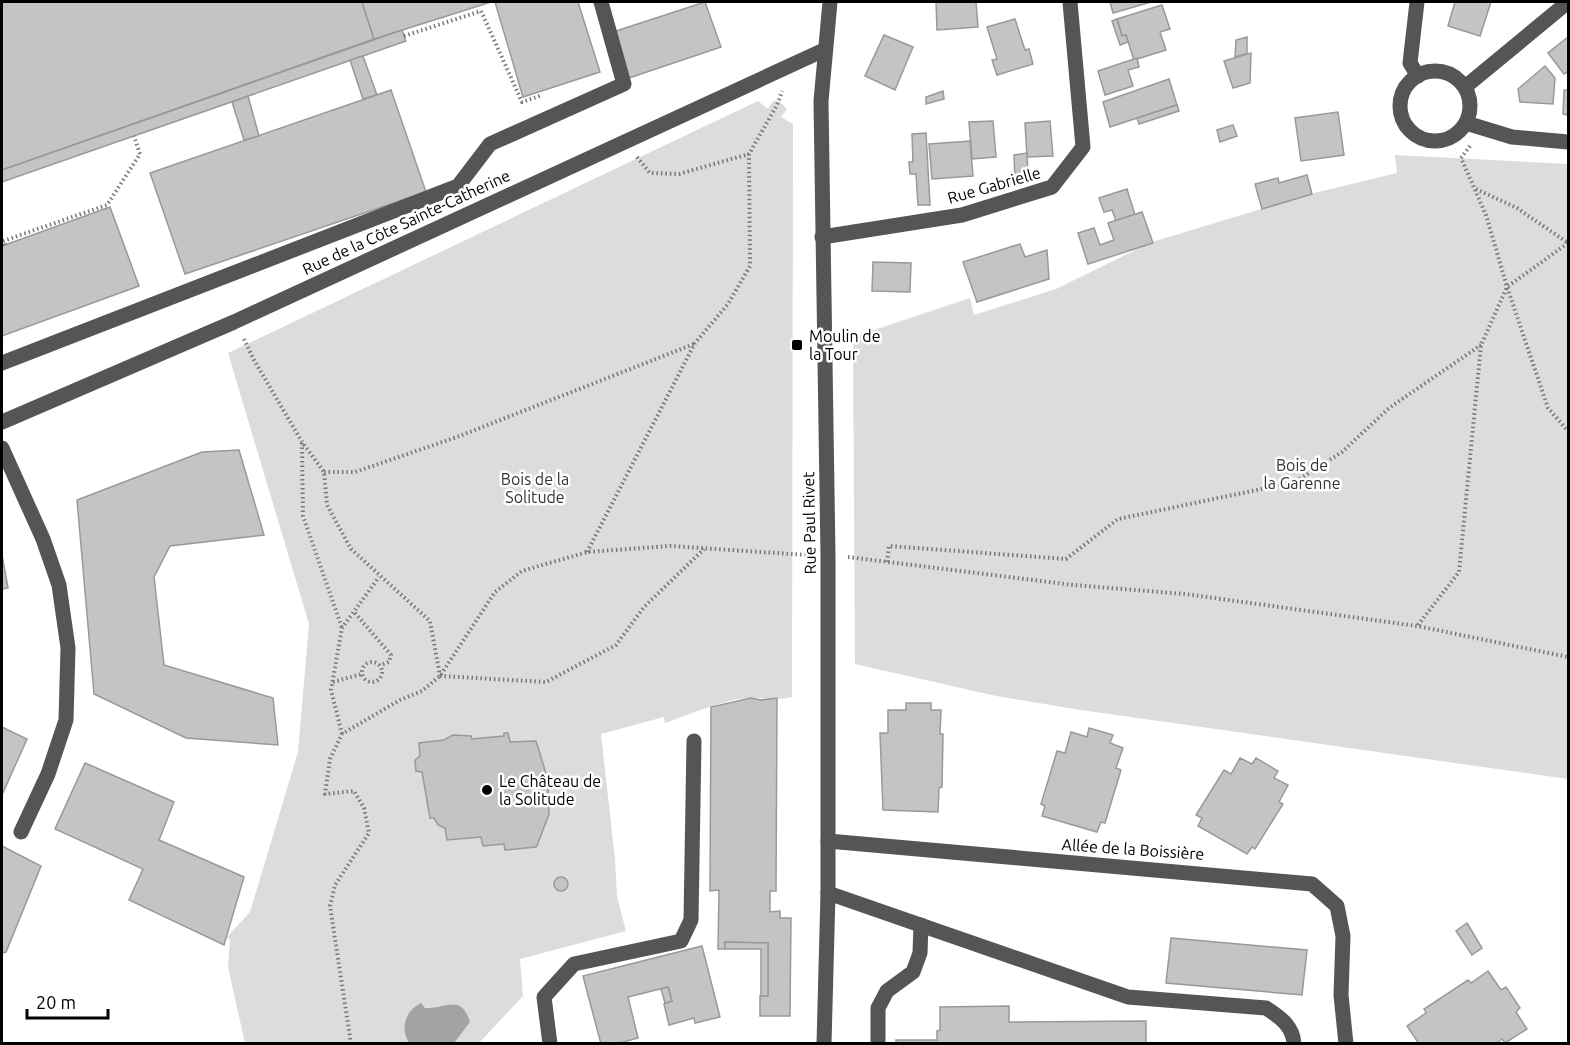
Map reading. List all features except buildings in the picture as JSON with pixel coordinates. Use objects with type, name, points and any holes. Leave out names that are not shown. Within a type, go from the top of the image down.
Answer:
[{"type":"street","points":[[2,363],[458,186],[490,144],[624,84],[602,2]]},
{"type":"street","name":"Rue Paul Rivet","points":[[824,1044],[828,893],[828,556],[821,101],[830,2]]},
{"type":"street","name":"Rue Gabrielle","points":[[822,237],[962,215],[1052,187],[1083,147],[1071,2]]},
{"type":"street","points":[[1417,2],[1410,63],[1418,76]]},
{"type":"street","points":[[1465,87],[1568,2]]},
{"type":"street","name":"Rue de la Côte Sainte-Catherine","points":[[2,422],[234,322],[824,50]]},
{"type":"street","points":[[1474,126],[1465,87],[1446,73],[1434,72],[1418,76],[1404,90],[1401,112],[1410,131],[1420,138],[1438,141],[1455,136],[1474,126],[1512,137],[1569,142]]},
{"type":"street","points":[[2,448],[43,539],[59,585],[68,648],[66,720],[48,774],[21,832]]},
{"type":"street","points":[[550,1044],[544,998],[574,964],[681,941],[692,920],[694,741]]},
{"type":"street","name":"Allée de la Boissière","points":[[828,841],[1312,884],[1337,906],[1343,936],[1341,995],[1346,1044]]},
{"type":"street","points":[[828,893],[1128,997],[1266,1008],[1283,1019],[1293,1037],[1294,1044]]},
{"type":"street","points":[[878,1044],[878,1008],[887,991],[913,972],[920,953],[921,925]]},
{"type":"path","points":[[404,36],[481,11],[522,102],[553,91]]},
{"type":"path","points":[[587,552],[695,343],[728,304],[750,266],[749,154],[777,105]]},
{"type":"path","points":[[1474,126],[1461,158],[1486,215],[1507,287],[1548,408],[1569,431]]},
{"type":"path","points":[[3,241],[107,205],[140,154],[134,136]]},
{"type":"path","points":[[623,141],[650,173],[678,174],[749,154]]},
{"type":"path","points":[[1417,626],[1459,572],[1481,345],[1507,287],[1568,243],[1517,208],[1476,189]]},
{"type":"path","points":[[234,322],[302,442],[324,472],[327,505],[351,549],[379,577],[430,621],[440,676]]},
{"type":"path","points":[[324,472],[356,472],[457,436],[695,343]]},
{"type":"path","points":[[887,562],[889,546],[1066,559],[1118,519],[1294,482],[1342,452],[1389,408],[1481,345]]},
{"type":"path","points":[[302,442],[303,516],[342,628],[331,690],[342,734]]},
{"type":"path","points":[[351,1044],[330,906],[340,876],[369,833],[364,808],[354,791],[325,794],[330,759],[342,734],[400,700],[422,692],[440,676],[495,592],[522,571],[587,552],[670,546],[828,556],[1073,585],[1185,594],[1417,626],[1569,657]]},
{"type":"path","points":[[440,676],[546,682],[616,645],[644,607],[704,549]]},
{"type":"path","points":[[342,628],[379,577]]},
{"type":"path","points":[[355,613],[391,655],[389,662],[380,665],[373,662],[365,664],[362,675]]},
{"type":"path","points":[[362,675],[367,681],[378,681],[382,674],[380,665]]},
{"type":"path","points":[[333,682],[362,675]]},
{"type":"green space","name":"Bois de la Solitude","points":[[758,101],[768,109],[773,101],[779,101],[787,109],[781,117],[793,124],[792,697],[741,699],[665,723],[664,717],[601,734],[617,897],[626,931],[520,959],[523,996],[479,1043],[245,1043],[228,967],[230,940],[227,937],[250,912],[298,752],[309,624],[228,353]]},
{"type":"green space","name":"Bois de la Garenne","points":[[1395,155],[1568,164],[1568,779],[1081,710],[996,696],[855,664],[853,337],[970,298],[974,315],[1056,289],[1152,242],[1314,193],[1397,173]]},
{"type":"shaded area","points":[[421,1003],[425,1008],[457,1005],[466,1013],[470,1022],[454,1043],[409,1043],[405,1032],[406,1020],[411,1011]]},
{"type":"place","name":"Moulin de la Tour","points":[[797,345]]},
{"type":"place","name":"Le Château de la Solitude","points":[[487,790]]}]
